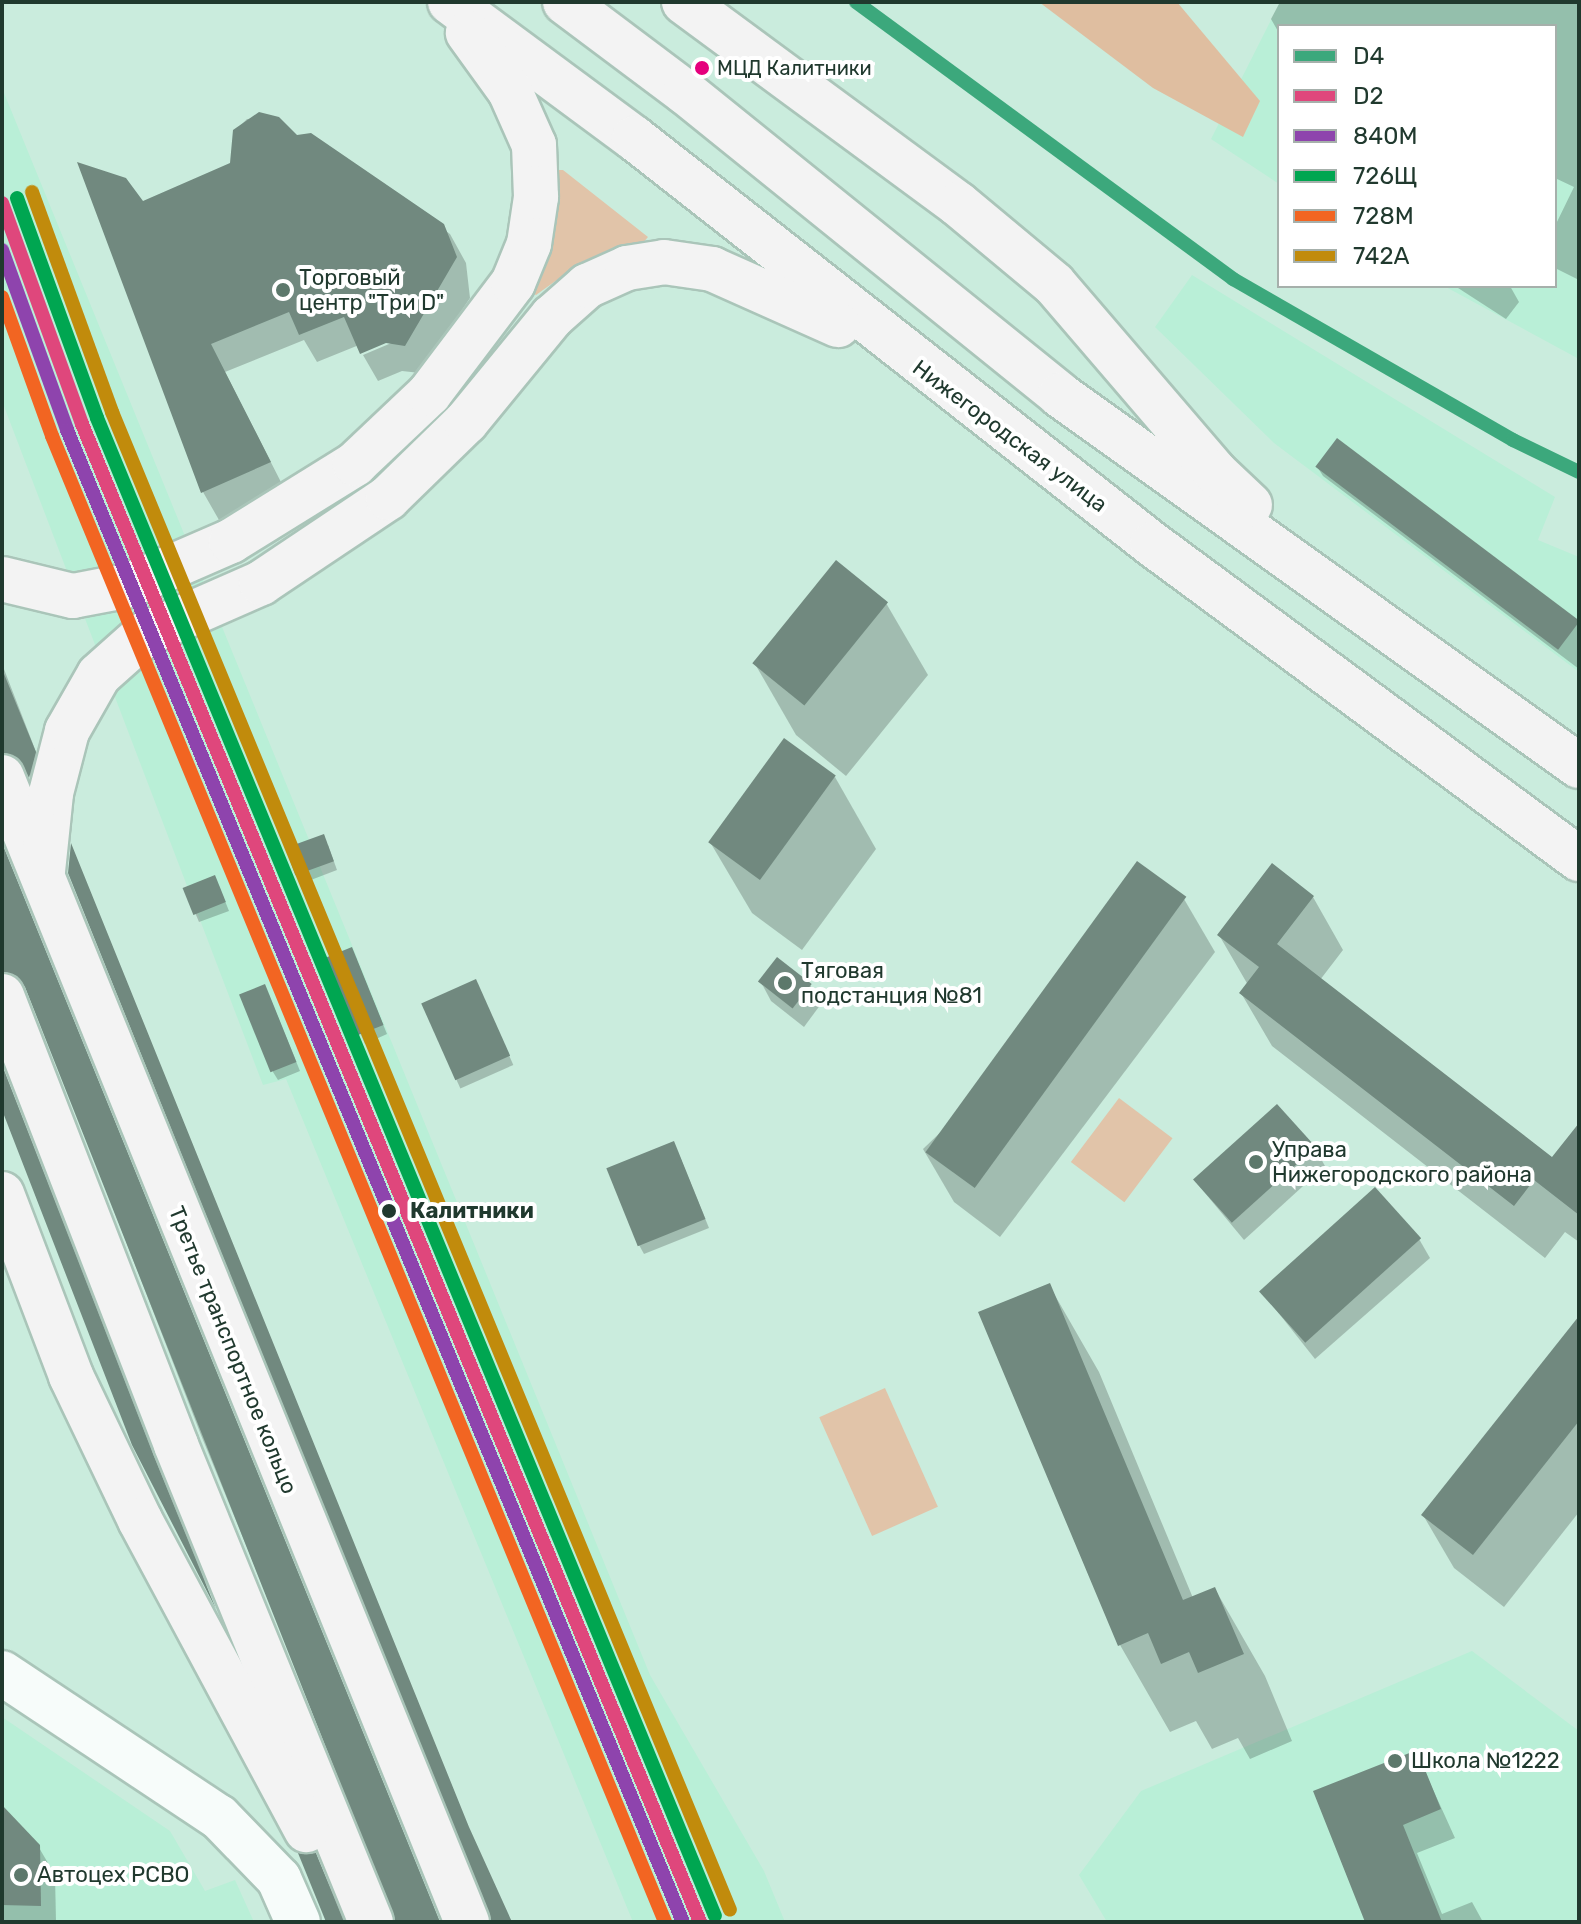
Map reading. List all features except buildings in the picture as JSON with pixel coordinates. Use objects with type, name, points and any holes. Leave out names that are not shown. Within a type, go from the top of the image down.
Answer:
[{"type":"main road","points":[[2,579],[73,596],[130,585],[231,541],[355,464],[429,394],[513,283],[529,244],[536,197],[534,145],[497,70],[443,2]]},
{"type":"main road","name":"Нижегородская улица","points":[[450,2],[634,138],[934,379],[1468,782],[1579,859]]},
{"type":"main road","points":[[565,2],[685,92],[1060,395],[1579,766]]},
{"type":"main road","points":[[684,2],[958,204],[1054,284],[1215,472],[1362,611]]},
{"type":"main road","points":[[42,881],[51,793],[67,731],[99,675],[145,634],[261,583],[388,498],[466,422],[552,317],[587,286],[627,268],[664,262],[712,269],[802,305],[934,379]]},
{"type":"main road","name":"Третье транспортное кольцо","points":[[2,777],[467,1922]]},
{"type":"main road","points":[[2,996],[176,1445],[371,1922]]},
{"type":"main road","points":[[2,1194],[71,1376],[140,1520],[356,1922]]},
{"type":"street","points":[[1468,782],[1579,879]]},
{"type":"street","points":[[2,1673],[219,1817],[279,1879],[298,1922]]},
{"type":"shaded area","points":[[1039,2],[1177,2],[1260,101],[1243,137],[1153,88]]},
{"type":"shaded area","points":[[1280,2],[1579,2],[1579,359],[1448,288],[1557,288],[1557,24],[1277,24],[1277,183],[1211,139]]},
{"type":"shaded area","points":[[2,88],[650,1675],[764,1871],[785,1922],[633,1922],[286,1079],[263,1085],[2,401]]},
{"type":"shaded area","points":[[556,170],[563,170],[648,237],[642,244],[612,249],[575,267],[536,295],[531,292],[556,215]]},
{"type":"shaded area","points":[[1192,275],[1555,497],[1538,540],[1579,557],[1579,672],[1274,443],[1155,327]]},
{"type":"shaded area","points":[[1119,1098],[1173,1138],[1124,1202],[1071,1162]]},
{"type":"shaded area","points":[[885,1388],[938,1507],[872,1536],[819,1417]]},
{"type":"shaded area","name":"Школа №1222","points":[[1472,1651],[1579,1731],[1579,1922],[1107,1922],[1079,1875],[1141,1791]]},
{"type":"shaded area","points":[[2,1717],[170,1831],[205,1891],[235,1880],[254,1922],[2,1922]]},
{"type":"transit line","name":"D4","points":[[856,2],[1233,279],[1513,440],[1579,472]]},
{"type":"transit line","name":"742А","points":[[32,192],[112,412],[730,1910]]},
{"type":"transit line","name":"726Щ","points":[[17,198],[97,418],[715,1916]]},
{"type":"transit line","name":"D2","points":[[2,203],[82,424],[700,1922]]},
{"type":"transit line","name":"840М","points":[[2,250],[67,430],[683,1922]]},
{"type":"transit line","name":"728М","points":[[2,297],[52,436],[665,1922]]},
{"type":"place","name":"МЦД Калитники","points":[[702,68]]},
{"type":"place","name":"Торговый центр \"Три D\"","points":[[283,290]]},
{"type":"place","name":"Тяговая подстанция №81","points":[[785,983]]},
{"type":"place","name":"Управа Нижегородского района","points":[[1256,1162]]},
{"type":"place","name":"Калитники","points":[[389,1211]]},
{"type":"place","name":"Школа №1222","points":[[1395,1761]]},
{"type":"place","name":"Автоцех РСВО","points":[[21,1875]]}]
